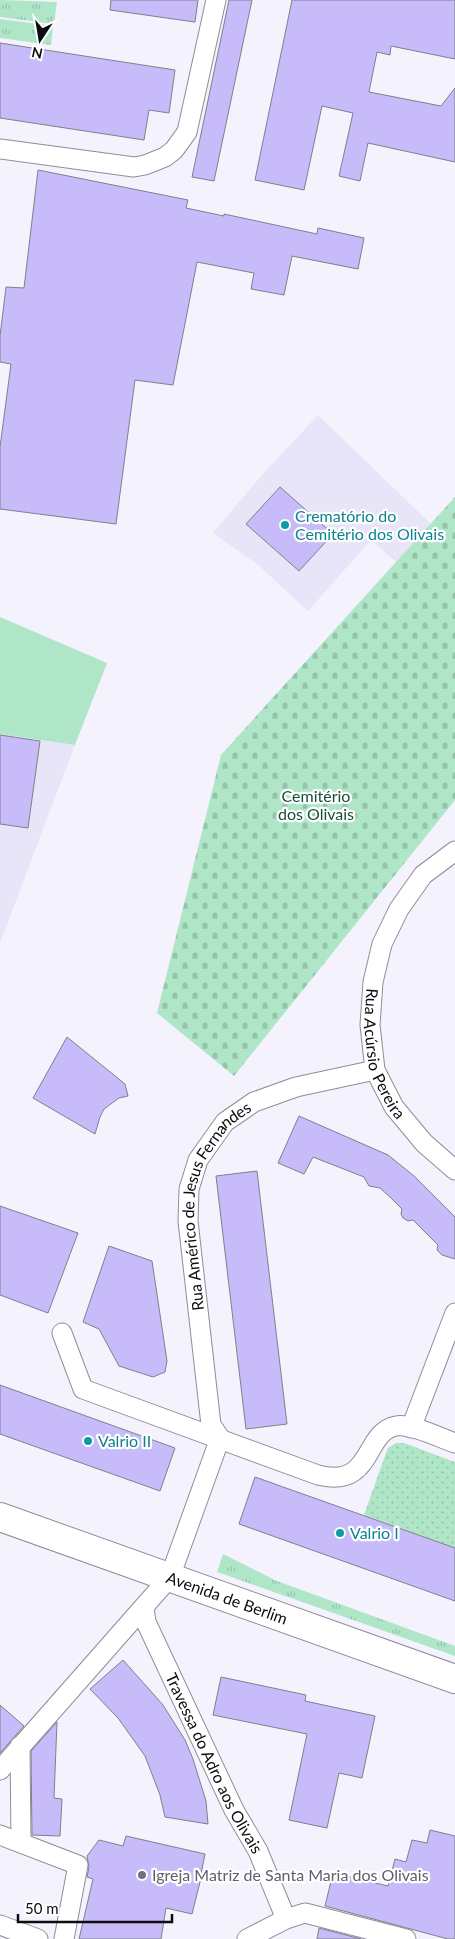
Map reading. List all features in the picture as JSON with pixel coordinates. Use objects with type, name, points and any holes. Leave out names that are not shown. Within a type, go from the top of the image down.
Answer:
[{"type":"main road","name":"Avenida de Berlim","points":[[0,1517],[455,1679]]},
{"type":"street","points":[[0,149],[134,166],[150,164],[165,157],[181,142],[190,122],[216,0]]},
{"type":"street","name":"Rua Acúrsio Pereira","points":[[455,851],[423,875],[399,909],[382,944],[373,982],[370,1025],[374,1070],[394,1107],[424,1144],[455,1170]]},
{"type":"street","name":"Rua Américo de Jesus Fernandes","points":[[220,1438],[211,1425],[188,1221],[190,1189],[198,1160],[225,1122],[254,1102],[296,1087],[374,1070]]},
{"type":"street","points":[[411,1428],[455,1312]]},
{"type":"street","points":[[62,1333],[83,1389],[318,1475],[336,1478],[358,1468],[378,1440],[391,1428],[397,1426],[411,1428],[455,1443]]},
{"type":"street","points":[[0,1770],[170,1577],[220,1438]]},
{"type":"street","name":"Travessa do Adro aos Olivais","points":[[144,1608],[146,1622],[234,1810],[258,1851],[286,1919]]},
{"type":"street","points":[[20,1746],[21,1843]]},
{"type":"street","points":[[0,1835],[78,1865],[64,1939]]},
{"type":"street","points":[[247,1939],[286,1919],[305,1913],[406,1939]]},
{"type":"street","points":[[0,1925],[38,1939]]},
{"type":"shaded area","points":[[318,415],[431,524],[396,562],[371,540],[308,611],[258,565],[213,533],[261,476]]},
{"type":"shaded area","points":[[0,734],[75,745],[0,943]]},
{"type":"green space","points":[[0,0],[57,2],[54,24],[0,17]]},
{"type":"green space","points":[[0,19],[53,26],[51,45],[0,38]]},
{"type":"green space","name":"Cemitério dos Olivais","points":[[455,497],[455,800],[234,1076],[157,1013],[221,755]]},
{"type":"green space","points":[[0,617],[107,663],[75,745],[0,734]]},
{"type":"green space","points":[[396,1443],[404,1443],[455,1462],[455,1548],[364,1515],[388,1448]]},
{"type":"green space","points":[[223,1554],[277,1581],[455,1646],[455,1656],[217,1572]]},
{"type":"building","points":[[111,0],[198,0],[195,22],[110,10]]},
{"type":"building","points":[[229,0],[252,0],[214,181],[192,177]]},
{"type":"building","points":[[292,0],[455,0],[455,59],[391,46],[390,55],[377,52],[369,92],[441,106],[455,88],[455,162],[368,143],[360,181],[339,176],[353,113],[322,106],[304,190],[255,180]]},
{"type":"building","points":[[0,43],[175,70],[169,113],[149,110],[144,140],[0,118]]},
{"type":"building","points":[[38,170],[188,200],[186,208],[224,216],[224,214],[317,234],[318,228],[364,238],[358,269],[292,256],[284,295],[251,289],[254,273],[197,262],[173,385],[135,380],[116,524],[0,509],[0,447],[11,364],[0,362],[0,336],[6,287],[24,288]]},
{"type":"building","name":"Crematório do Cemitério dos Olivais","points":[[280,487],[333,534],[299,571],[246,524]]},
{"type":"building","points":[[0,735],[40,741],[28,828],[0,824]]},
{"type":"building","points":[[67,1037],[125,1084],[128,1096],[119,1098],[104,1109],[95,1134],[33,1098]]},
{"type":"building","points":[[299,1116],[388,1155],[414,1176],[455,1217],[455,1259],[442,1255],[437,1250],[438,1245],[413,1220],[408,1221],[403,1218],[401,1214],[402,1209],[391,1198],[380,1188],[369,1186],[364,1177],[313,1157],[304,1174],[278,1163]]},
{"type":"building","points":[[257,1171],[287,1424],[246,1429],[216,1176]]},
{"type":"building","points":[[0,1206],[78,1233],[48,1313],[0,1295]]},
{"type":"building","points":[[109,1246],[152,1261],[167,1361],[165,1372],[153,1377],[119,1366],[99,1329],[83,1322]]},
{"type":"building","name":"Valrio II","points":[[0,1385],[175,1448],[160,1491],[0,1434]]},
{"type":"building","name":"Valrio I","points":[[255,1477],[455,1548],[455,1601],[239,1524]]},
{"type":"building","points":[[123,1660],[163,1705],[185,1740],[206,1801],[208,1824],[165,1817],[160,1795],[145,1756],[118,1718],[90,1689]]},
{"type":"building","points":[[221,1677],[306,1695],[305,1701],[375,1716],[362,1778],[339,1773],[327,1828],[289,1820],[307,1734],[213,1715]]},
{"type":"building","points":[[0,1705],[24,1726],[0,1753]]},
{"type":"building","points":[[57,1722],[54,1798],[62,1799],[60,1836],[32,1835],[31,1751]]},
{"type":"building","points":[[430,1830],[455,1836],[455,1939],[448,1939],[325,1906],[333,1873],[388,1886],[395,1859],[406,1862],[412,1840],[427,1843]]},
{"type":"building","name":"Igreja Matriz de Santa Maria dos Olivais","points":[[126,1836],[205,1854],[192,1914],[166,1908],[161,1939],[79,1939],[93,1879],[87,1877],[89,1867],[87,1856],[99,1840],[123,1846]]},
{"type":"building","points":[[319,1928],[361,1939],[317,1939]]},
{"type":"place","name":"Crematório do Cemitério dos Olivais","points":[[285,525]]},
{"type":"place","name":"Valrio II","points":[[88,1441]]},
{"type":"place","name":"Valrio I","points":[[340,1533]]},
{"type":"place","name":"Igreja Matriz de Santa Maria dos Olivais","points":[[142,1875]]}]
